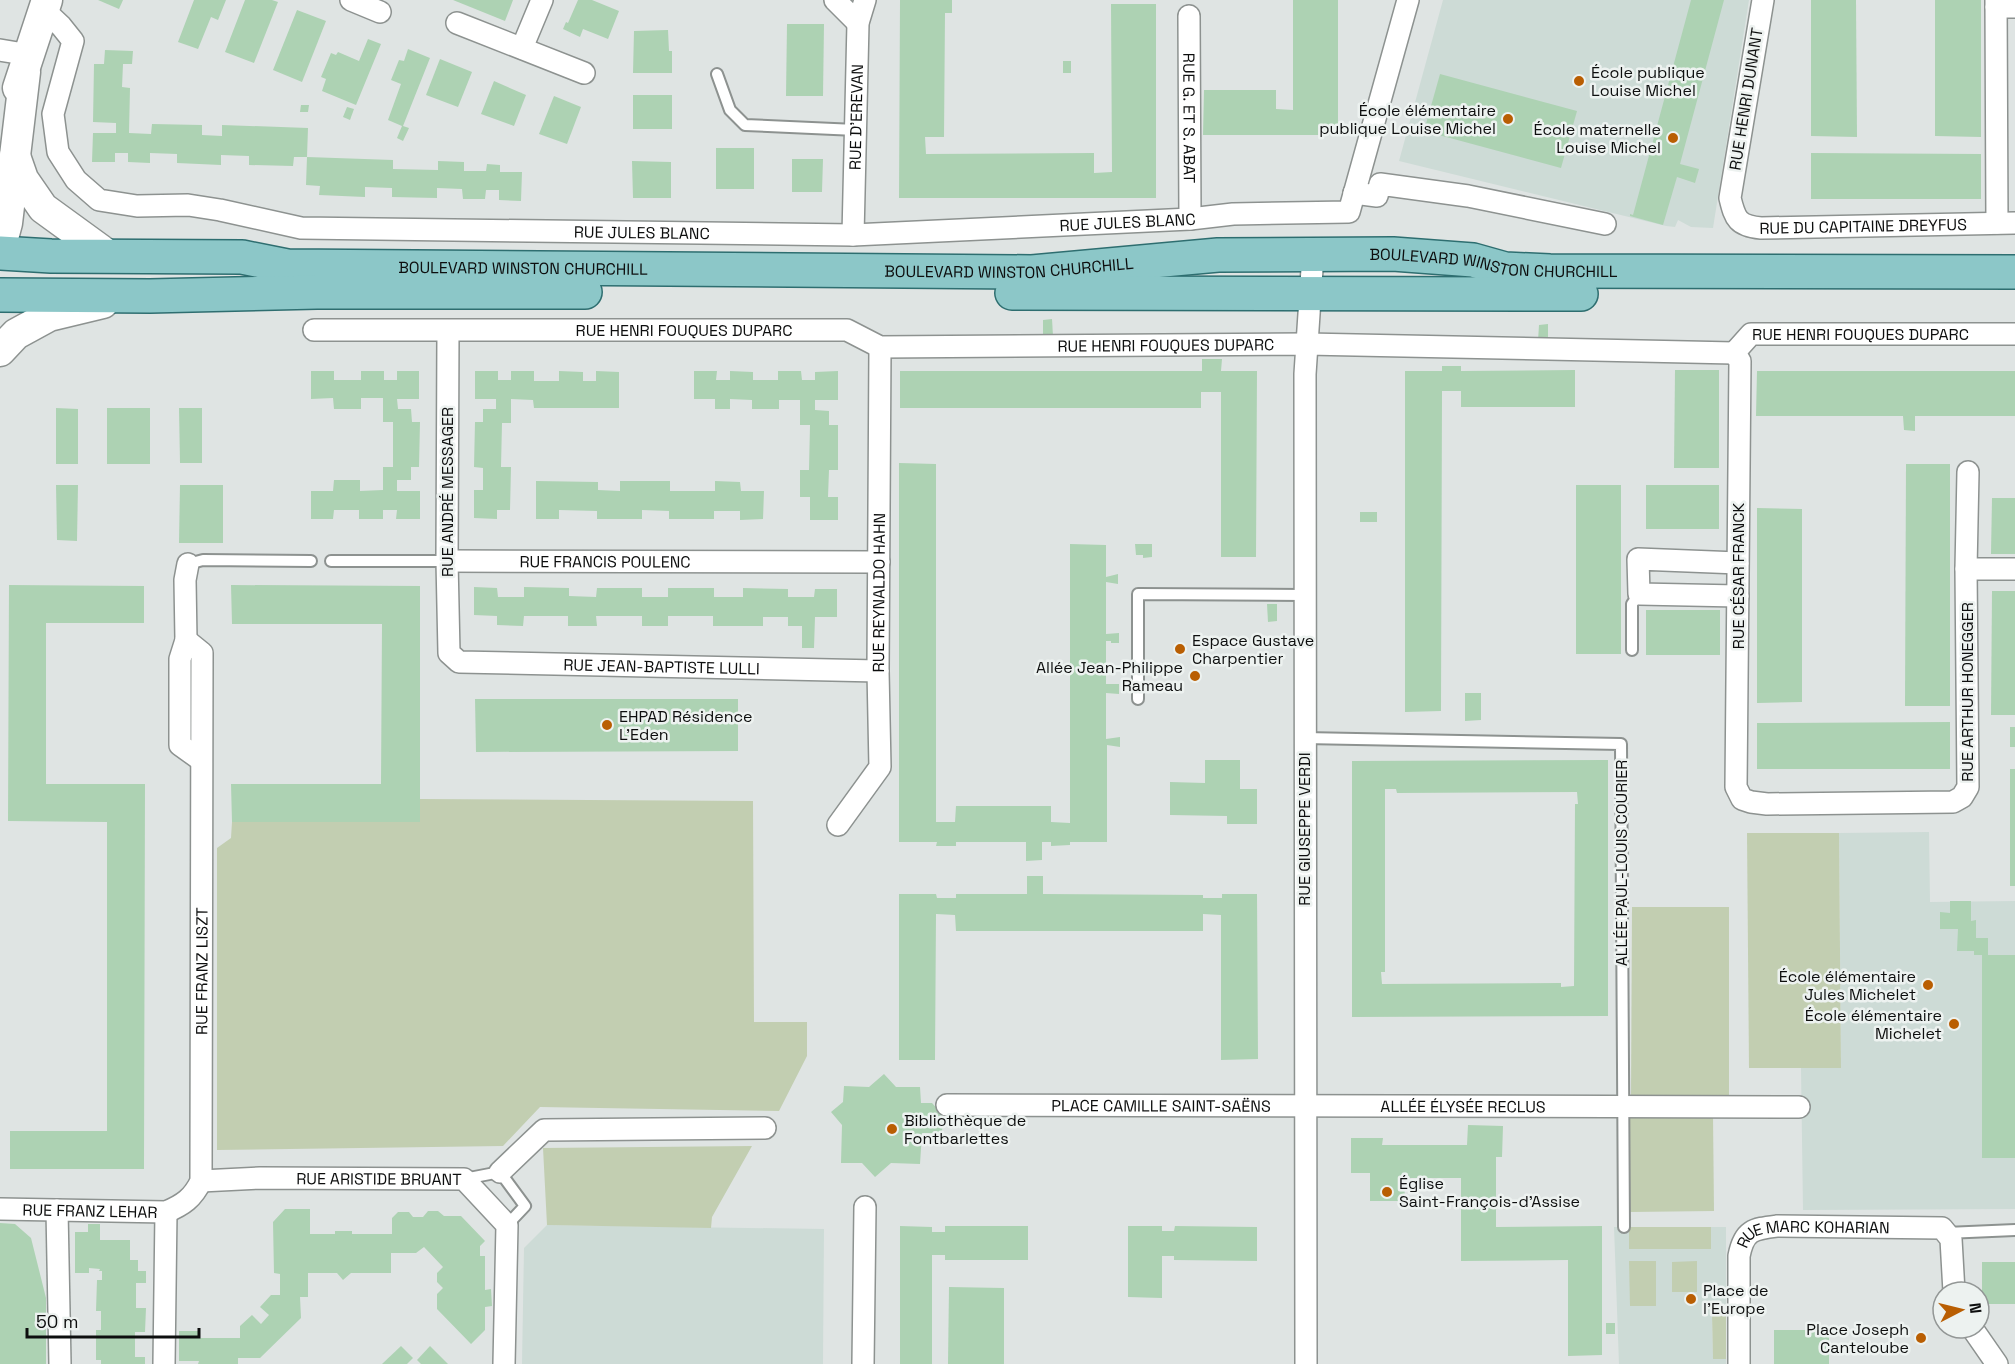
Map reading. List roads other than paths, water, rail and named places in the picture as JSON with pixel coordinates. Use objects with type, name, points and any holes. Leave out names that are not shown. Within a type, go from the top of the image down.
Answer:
[{"type":"main road","points":[[2,242],[8,146],[27,63],[45,5]]},
{"type":"main road","points":[[8,146],[23,179],[43,208],[109,256]]},
{"type":"main road","name":"BOULEVARD WINSTON CHURCHILL","points":[[2,242],[109,256],[242,257],[286,266],[1032,273],[1218,255],[1393,254],[1473,261],[1505,268],[1550,272],[2015,272]]},
{"type":"main road","name":"BOULEVARD WINSTON CHURCHILL","points":[[0,295],[150,296],[317,292],[2015,294]]},
{"type":"main road","points":[[0,351],[16,334],[49,316],[93,305],[150,296]]},
{"type":"street","points":[[351,0],[380,12]]},
{"type":"street","points":[[522,48],[542,0]]},
{"type":"street","points":[[835,0],[858,23]]},
{"type":"street","name":"RUE D'EREVAN","points":[[853,235],[858,23],[865,0]]},
{"type":"street","name":"RUE JULES BLANC","points":[[45,5],[73,41],[53,114],[58,152],[76,180],[99,200],[137,206],[188,205],[301,228],[853,235],[1190,219],[1233,214],[1348,212],[1408,0]]},
{"type":"street","name":"RUE HENRI DUNANT","points":[[1730,198],[1763,0]]},
{"type":"street","points":[[2002,5],[2006,223]]},
{"type":"street","name":"RUE G. ET S. ABAT","points":[[1189,16],[1190,219]]},
{"type":"street","points":[[458,23],[584,73]]},
{"type":"street","points":[[0,50],[27,63]]},
{"type":"street","points":[[1354,193],[1377,196],[1380,184],[1468,196],[1605,224]]},
{"type":"street","name":"RUE DU CAPITAINE DREYFUS","points":[[1730,198],[1734,217],[1746,227],[2006,223]]},
{"type":"street","name":"RUE GIUSEPPE VERDI","points":[[1306,1364],[1305,374],[1312,254]]},
{"type":"street","name":"RUE HENRI FOUQUES DUPARC","points":[[314,330],[847,330],[880,347],[1307,344],[1734,353],[1751,334],[2015,334]]},
{"type":"street","name":"RUE ANDRÉ MESSAGER","points":[[448,331],[449,653]]},
{"type":"street","name":"RUE REYNALDO HAHN","points":[[838,825],[880,767],[878,671],[880,347]]},
{"type":"street","name":"RUE CÉSAR FRANCK","points":[[1734,353],[1740,361],[1736,787],[1742,799]]},
{"type":"street","name":"RUE ARTHUR HONEGGER","points":[[1742,799],[1767,804],[1953,802],[1962,797],[1968,787],[1966,569],[1968,472]]},
{"type":"street","points":[[1738,563],[1638,559],[1639,594],[1738,596]]},
{"type":"street","name":"RUE FRANCIS POULENC","points":[[447,561],[879,562]]},
{"type":"street","name":"RUE FRANZ LISZT","points":[[188,564],[185,580],[186,640],[202,653],[201,1181]]},
{"type":"street","points":[[1966,569],[2015,569]]},
{"type":"street","name":"RUE JEAN-BAPTISTE LULLI","points":[[449,653],[459,662],[878,671]]},
{"type":"street","name":"PLACE CAMILLE SAINT-SAËNS","points":[[947,1105],[1304,1105]]},
{"type":"street","name":"ALLÉE ÉLYSÉE RECLUS","points":[[1304,1105],[1798,1107]]},
{"type":"street","points":[[500,1172],[544,1130],[765,1128]]},
{"type":"street","name":"RUE ARISTIDE BRUANT","points":[[201,1181],[260,1178],[464,1179],[507,1225]]},
{"type":"street","name":"RUE FRANZ LEHAR","points":[[0,1209],[166,1212],[184,1204],[195,1194],[201,1181]]},
{"type":"street","points":[[863,1364],[865,1207]]},
{"type":"street","points":[[57,1210],[60,1364]]},
{"type":"street","points":[[164,1364],[166,1212]]},
{"type":"street","points":[[504,1364],[507,1225]]},
{"type":"street","name":"RUE MARC KOHARIAN","points":[[1739,1364],[1739,1256],[1742,1241],[1754,1229],[1777,1226],[1942,1228],[1946,1233]]},
{"type":"street","points":[[1946,1233],[1950,1239],[1953,1280]]},
{"type":"street","points":[[1980,1340],[1997,1364]]},
{"type":"lane","points":[[717,74],[730,110],[745,125],[856,130]]},
{"type":"lane","points":[[188,564],[203,560],[311,561]]},
{"type":"lane","name":"RUE FRANCIS POULENC","points":[[331,561],[447,561]]},
{"type":"lane","points":[[1138,699],[1138,594],[1304,595]]},
{"type":"lane","points":[[1632,650],[1632,604],[1639,594]]},
{"type":"lane","name":"ALLÉE PAUL-LOUIS COURIER","points":[[1304,738],[1621,744],[1624,1227]]},
{"type":"lane","points":[[464,1179],[500,1172],[525,1206],[507,1225]]},
{"type":"lane","points":[[1946,1233],[2015,1230]]},
{"type":"place","name":"École publique Louise Michel","points":[[1579,81]]},
{"type":"place","name":"École élémentaire publique Louise Michel","points":[[1508,119]]},
{"type":"place","name":"École maternelle Louise Michel","points":[[1673,138]]},
{"type":"place","name":"Espace Gustave Charpentier","points":[[1180,649]]},
{"type":"place","name":"Allée Jean-Philippe Rameau","points":[[1195,676]]},
{"type":"place","name":"EHPAD Résidence L'Eden","points":[[607,725]]},
{"type":"place","name":"École élémentaire Jules Michelet","points":[[1928,985]]},
{"type":"place","name":"École élémentaire Michelet","points":[[1954,1024]]},
{"type":"place","name":"Bibliothèque de Fontbarlettes","points":[[892,1129]]},
{"type":"place","name":"Église Saint-François-d'Assise","points":[[1387,1192]]},
{"type":"place","name":"Place de l'Europe","points":[[1691,1299]]},
{"type":"place","name":"Place Joseph Canteloube","points":[[1921,1338]]}]
